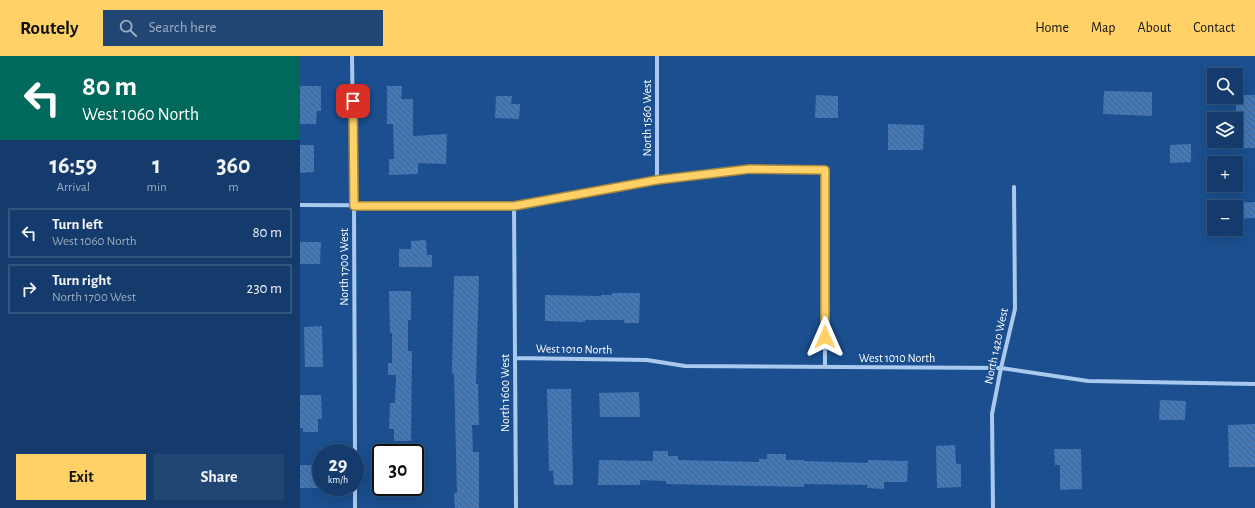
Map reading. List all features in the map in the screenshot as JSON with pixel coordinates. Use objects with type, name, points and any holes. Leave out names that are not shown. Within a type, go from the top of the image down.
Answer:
[{"type":"street","name":"North 1700 West","points":[[352,56],[355,444]]},
{"type":"street","name":"North 1560 West","points":[[657,56],[657,180]]},
{"type":"street","points":[[300,205],[514,206],[657,180],[750,169],[825,170],[825,367]]},
{"type":"street","name":"North 1420 West","points":[[993,508],[992,414],[1015,309],[1014,187]]},
{"type":"street","name":"North 1600 West","points":[[514,206],[516,508]]},
{"type":"street","name":"West 1010 North","points":[[515,358],[646,360],[685,366],[1001,368],[1088,381],[1255,384]]},
{"type":"street","points":[[355,496],[355,508]]},
{"type":"building","points":[[300,86],[321,86],[321,111],[317,111],[316,124],[300,124]]},
{"type":"building","points":[[387,86],[402,86],[401,99],[413,99],[413,136],[447,134],[446,164],[418,163],[418,174],[389,175],[389,159],[394,159],[393,124],[387,124]]},
{"type":"building","points":[[1104,91],[1152,92],[1152,116],[1103,114]]},
{"type":"building","points":[[816,95],[838,96],[838,118],[815,118]]},
{"type":"building","points":[[1243,95],[1255,95],[1255,148],[1243,148],[1243,112],[1236,112],[1236,104],[1243,104]]},
{"type":"building","points":[[496,96],[512,96],[511,104],[520,104],[519,119],[495,118]]},
{"type":"building","points":[[888,124],[924,125],[923,150],[888,150]]},
{"type":"building","points":[[1191,144],[1191,162],[1170,163],[1170,145]]},
{"type":"building","points":[[300,145],[314,145],[314,172],[300,173]]},
{"type":"building","points":[[1255,202],[1255,218],[1243,219],[1243,203]]},
{"type":"building","points":[[426,240],[427,255],[432,255],[432,267],[399,267],[399,249],[411,249],[411,241]]},
{"type":"building","points":[[300,242],[321,242],[320,264],[300,264]]},
{"type":"building","points":[[454,276],[479,276],[476,384],[478,384],[479,425],[472,425],[473,452],[479,452],[479,508],[455,508],[454,493],[457,493],[454,374],[452,373]]},
{"type":"building","points":[[389,291],[411,291],[411,320],[408,320],[408,351],[412,351],[411,441],[394,441],[394,429],[389,429],[390,403],[395,403],[396,375],[388,375],[388,363],[392,363],[392,333],[390,333]]},
{"type":"building","points":[[612,293],[640,293],[639,323],[624,323],[624,320],[585,320],[585,322],[545,321],[545,295],[601,296],[612,295]]},
{"type":"building","points":[[322,326],[323,367],[305,367],[304,327]]},
{"type":"building","points":[[547,389],[571,389],[573,485],[554,485],[553,471],[549,471]]},
{"type":"building","points":[[639,392],[640,417],[600,417],[599,393]]},
{"type":"building","points":[[300,395],[321,395],[322,419],[318,419],[318,432],[303,432],[303,428],[300,428]]},
{"type":"building","points":[[1160,400],[1186,401],[1185,420],[1159,420]]},
{"type":"building","points":[[1255,424],[1255,467],[1229,467],[1228,425]]},
{"type":"building","points":[[955,445],[956,464],[961,464],[961,487],[937,488],[936,446]]},
{"type":"building","points":[[1054,449],[1081,449],[1082,489],[1060,490],[1060,465],[1055,465]]},
{"type":"building","points":[[653,451],[668,451],[668,456],[678,456],[678,460],[759,462],[759,459],[767,459],[767,454],[786,454],[786,460],[868,463],[868,460],[908,461],[907,482],[884,482],[884,489],[867,488],[867,485],[804,484],[804,487],[666,484],[666,481],[640,480],[640,485],[598,485],[599,460],[653,461]]},
{"type":"building","points":[[300,465],[312,465],[312,488],[300,488]]},
{"type":"route","points":[[353,101],[354,206],[514,206],[657,180],[750,169],[825,170],[825,337]]}]
